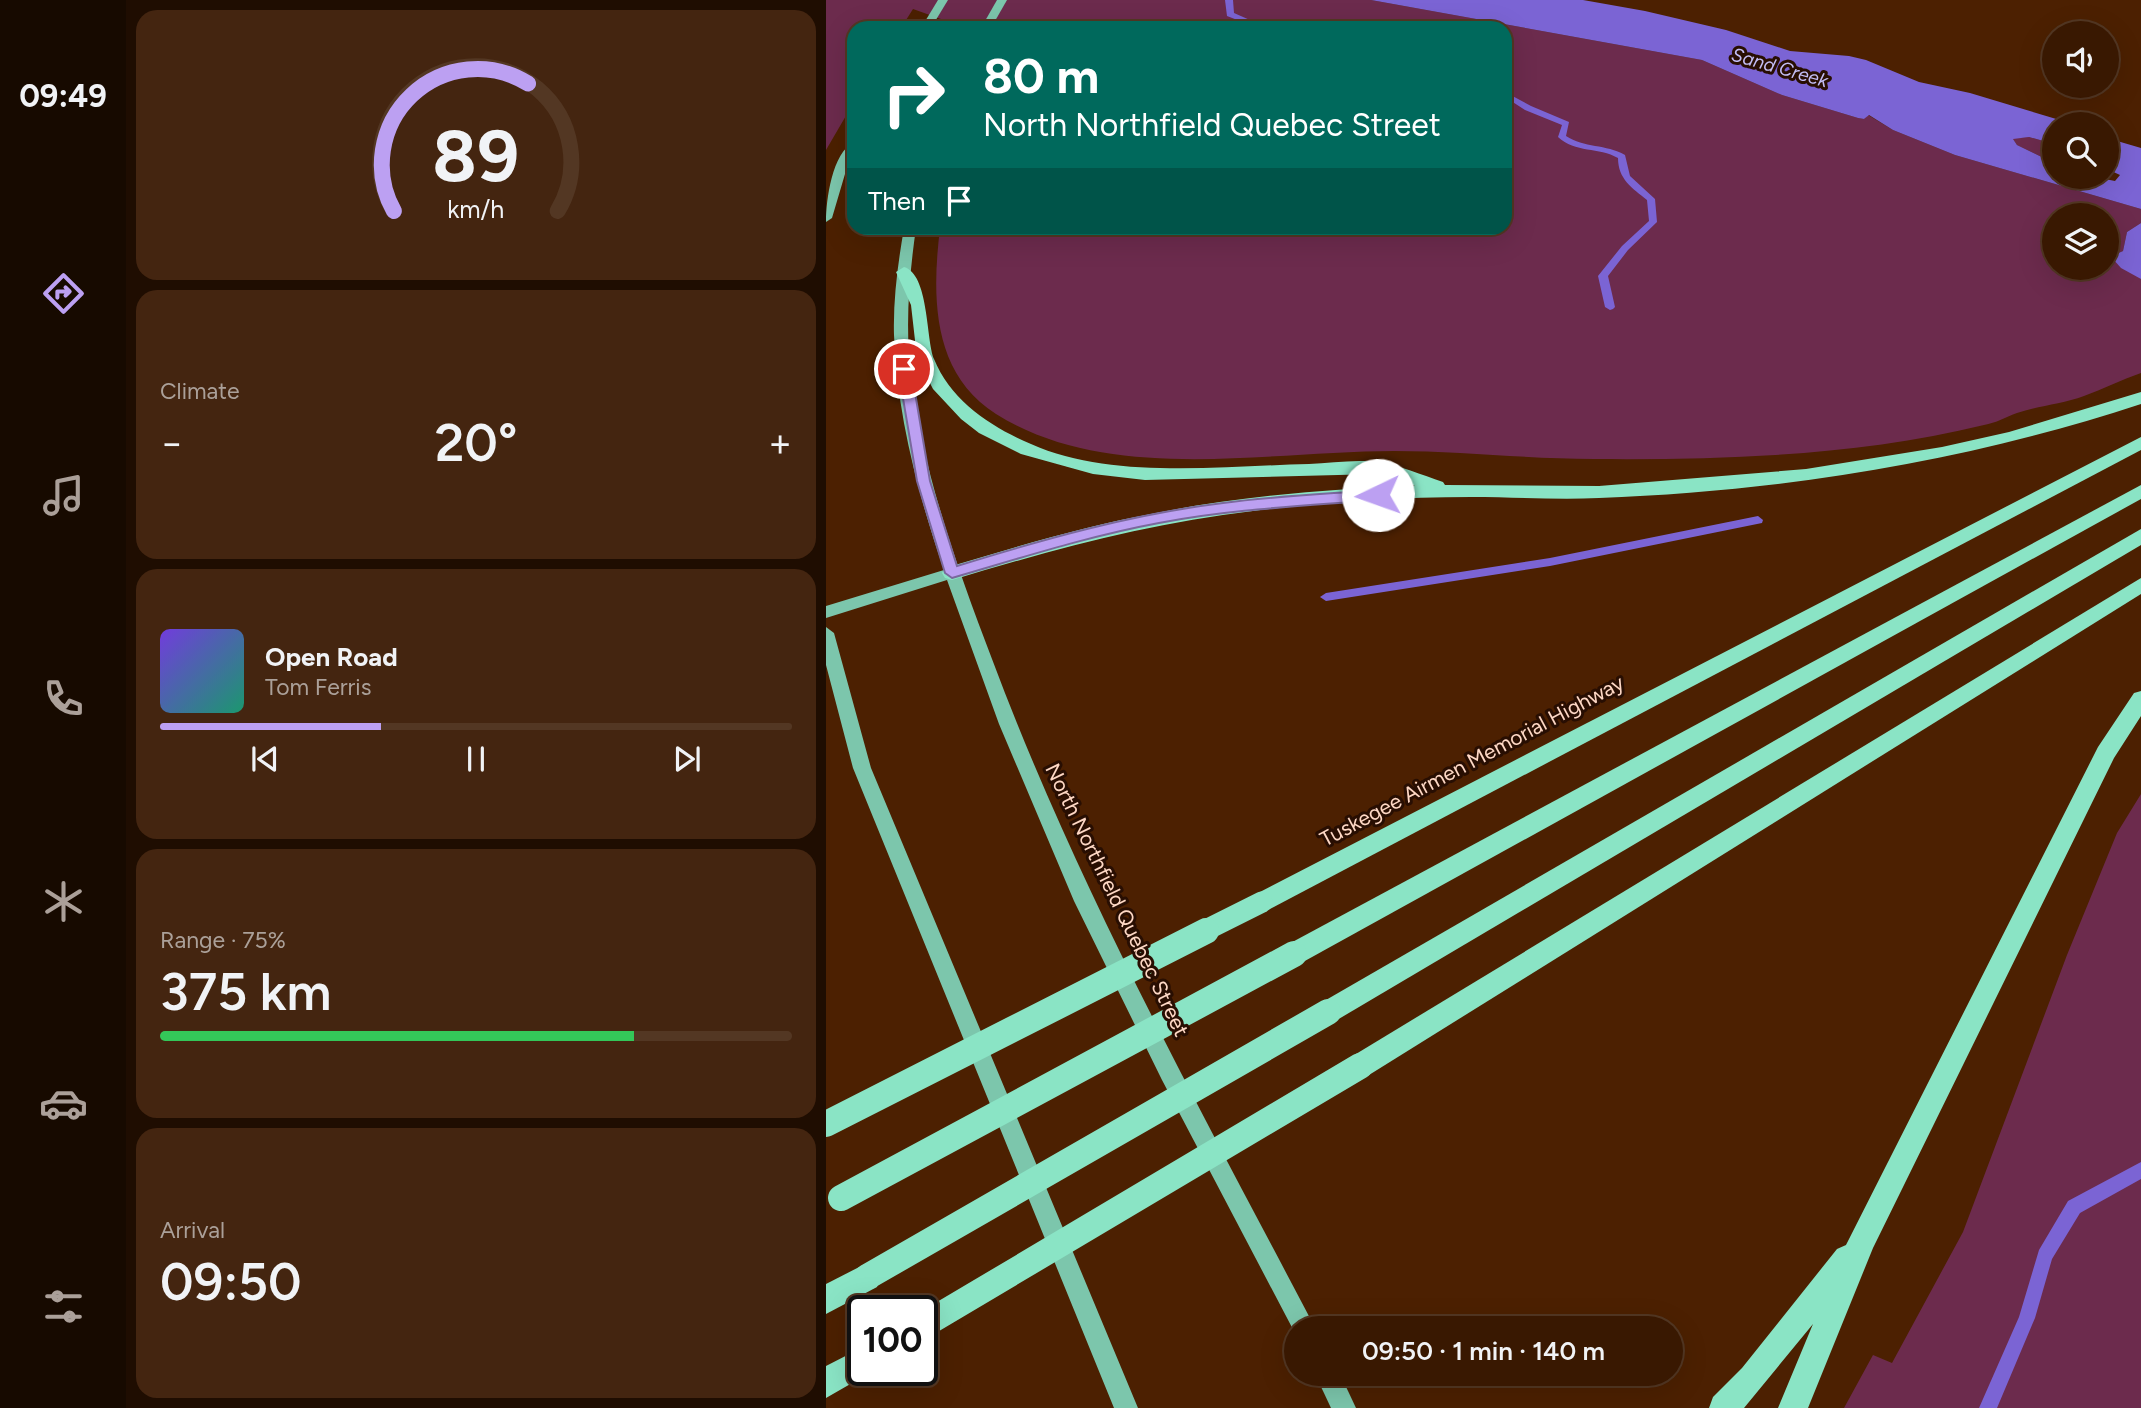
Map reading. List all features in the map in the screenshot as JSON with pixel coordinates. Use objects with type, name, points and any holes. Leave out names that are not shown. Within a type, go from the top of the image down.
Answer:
[{"type":"highway","points":[[904,272],[919,305],[920,341],[939,385],[967,415],[985,429],[1027,450],[1093,468],[1145,474],[1377,468],[1453,491]]},
{"type":"highway","points":[[952,573],[1038,547],[1170,516],[1303,499],[1453,491],[1596,492],[1677,488],[1883,464],[2022,436],[2141,397]]},
{"type":"highway","name":"Tuskegee Airmen Memorial Highway","points":[[826,1124],[1262,902],[2141,443]]},
{"type":"highway","points":[[834,1202],[2141,491]]},
{"type":"highway","points":[[826,1300],[1328,1012],[2141,536]]},
{"type":"highway","points":[[938,1317],[1360,1066],[2141,585]]},
{"type":"highway","points":[[1793,1408],[1863,1239],[2094,776],[2141,699]]},
{"type":"highway","points":[[1724,1408],[1752,1378],[1863,1239]]},
{"type":"highway","points":[[826,1383],[847,1371]]},
{"type":"main road","points":[[930,21],[943,0]]},
{"type":"main road","points":[[990,21],[1002,0]]},
{"type":"main road","points":[[826,218],[839,174],[847,159]]},
{"type":"main road","name":"North Northfield Quebec Street","points":[[909,235],[901,333],[910,408],[923,481],[990,681],[1058,846],[1097,928],[1297,1316]]},
{"type":"main road","points":[[826,612],[952,573]]},
{"type":"main road","points":[[826,633],[862,768],[1126,1408]]},
{"type":"main road","points":[[1333,1386],[1345,1408]]},
{"type":"shaded area","points":[[826,0],[1371,0],[1487,21],[946,21],[913,9],[905,21],[847,21],[847,114],[826,150]]},
{"type":"shaded area","points":[[1512,26],[1702,60],[1782,95],[1858,118],[1864,119],[1868,115],[1893,130],[1955,155],[2042,180],[2042,189],[2072,189],[2141,209],[2141,223],[2127,232],[2123,251],[2119,253],[2119,203],[2042,203],[2042,280],[2119,280],[2119,259],[2141,279],[2141,373],[2084,396],[2025,411],[1988,424],[1888,444],[1839,450],[1741,457],[1594,459],[1394,451],[1242,458],[1138,457],[1088,450],[1040,436],[996,414],[975,397],[959,377],[948,355],[941,331],[936,280],[939,235],[1512,235]]},
{"type":"shaded area","points":[[2029,137],[2042,141],[2042,157],[2017,145],[2012,138]]},
{"type":"shaded area","points":[[2141,794],[2141,1408],[1844,1408],[1873,1355],[1892,1363],[1963,1232],[2067,955],[2117,833]]},
{"type":"water","name":"Sand Creek","points":[[1371,0],[1583,0],[1726,30],[1790,51],[1866,60],[1919,82],[1970,93],[2042,115],[2042,141],[2029,137],[2013,139],[2017,145],[2042,157],[2042,180],[1955,155],[1893,130],[1869,115],[1864,119],[1858,118],[1782,95],[1702,60],[1512,26],[1512,21],[1487,21]]},
{"type":"water","points":[[2119,142],[2141,148],[2141,209],[2072,189],[2119,189]]},
{"type":"water","points":[[2141,223],[2141,279],[2119,266],[2119,253],[2123,251],[2127,232]]},
{"type":"waterway","points":[[1229,0],[1230,14],[1247,21]]},
{"type":"waterway","points":[[1512,98],[1566,124],[1562,137],[1569,142],[1608,150],[1622,157],[1626,177],[1651,199],[1653,222],[1625,248],[1603,276],[1610,307]]},
{"type":"waterway","points":[[1326,597],[1550,562],[1758,520]]},
{"type":"waterway","points":[[1988,1408],[2027,1318],[2045,1256],[2074,1207],[2141,1170]]},
{"type":"route","points":[[904,369],[923,481],[952,573],[1038,547],[1157,518],[1303,499],[1378,495]]}]
